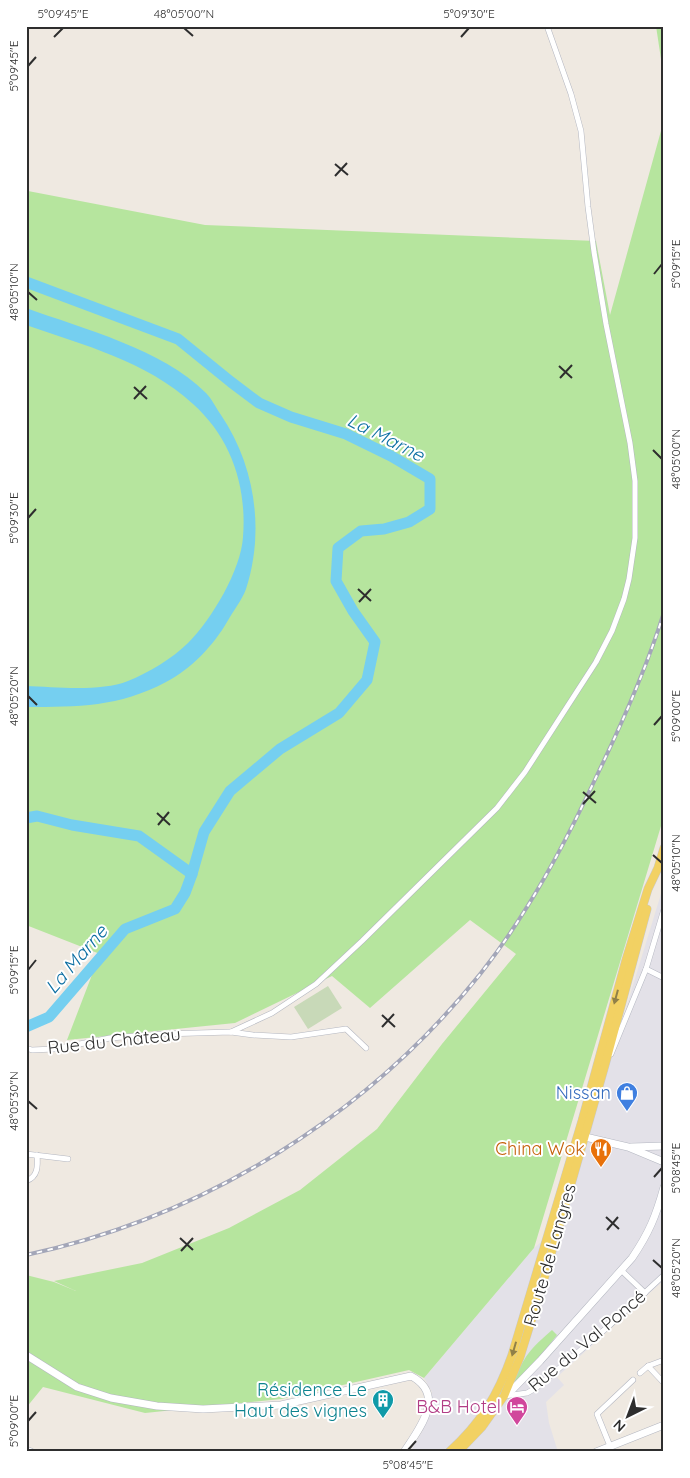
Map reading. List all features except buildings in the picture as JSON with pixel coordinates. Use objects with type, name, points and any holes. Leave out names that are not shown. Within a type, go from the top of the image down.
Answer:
[{"type":"main road","points":[[449,1452],[487,1410],[498,1392],[506,1372],[581,1136],[626,960],[648,888],[658,868],[664,848]]},
{"type":"main road","name":"Route de Langres","points":[[458,1452],[482,1427],[504,1396],[513,1375],[533,1315],[581,1136],[605,1065],[658,868]]},
{"type":"street","points":[[231,1032],[272,1013],[316,984],[497,808],[525,772],[596,662],[612,631],[624,599],[635,538],[635,481],[630,443],[606,324],[594,252],[588,207],[582,131],[572,94],[547,26]]},
{"type":"street","points":[[605,1065],[619,1037],[646,969],[664,908]]},
{"type":"street","points":[[646,969],[664,978]]},
{"type":"street","points":[[231,1032],[253,1036],[291,1037],[346,1029],[366,1048]]},
{"type":"street","name":"Rue du Château","points":[[26,1048],[32,1050],[54,1049],[110,1038],[231,1032]]},
{"type":"street","points":[[581,1136],[628,1147],[664,1162]]},
{"type":"street","points":[[628,1147],[664,1146]]},
{"type":"street","points":[[26,1154],[68,1159]]},
{"type":"street","points":[[26,1180],[33,1178],[36,1173],[37,1155]]},
{"type":"street","points":[[504,1396],[513,1390],[632,1258],[657,1215],[664,1187]]},
{"type":"street","points":[[621,1270],[645,1293]]},
{"type":"street","name":"Rue du Val Poncé","points":[[504,1396],[527,1393],[536,1388],[664,1275]]},
{"type":"street","points":[[26,1355],[77,1387],[111,1398],[157,1406],[185,1408],[281,1405],[411,1376],[421,1382],[426,1390],[428,1403],[424,1420],[404,1452]]},
{"type":"street","points":[[640,1373],[648,1366],[664,1360]]},
{"type":"street","points":[[648,1366],[664,1383]]},
{"type":"street","points":[[610,1446],[597,1414],[633,1380]]},
{"type":"street","points":[[596,1452],[664,1426]]},
{"type":"street","points":[[26,1450],[32,1452]]},
{"type":"shaded area","points":[[664,884],[664,1280],[557,1377],[564,1385],[546,1402],[549,1423],[558,1452],[410,1452],[422,1432],[431,1405],[432,1392],[424,1378],[534,1248],[559,1227]]},
{"type":"green space","points":[[656,26],[664,26],[664,79]]},
{"type":"green space","points":[[664,120],[664,816],[534,1248],[424,1378],[409,1370],[281,1399],[145,1413],[43,1387],[26,1408],[26,1275],[54,1282],[76,1291],[54,1281],[142,1263],[229,1228],[300,1190],[377,1129],[442,1044],[516,954],[470,920],[370,1008],[332,976],[235,1023],[67,1040],[100,954],[26,925],[26,189],[28,191],[205,225],[596,241],[610,315]]},
{"type":"green space","points":[[328,986],[342,1008],[308,1029],[294,1007]]},
{"type":"green space","points":[[552,1330],[557,1335],[533,1366],[515,1384],[513,1383],[528,1354]]},
{"type":"water","points":[[26,308],[145,352],[188,378],[208,395],[233,434],[249,477],[253,499],[255,544],[252,567],[246,589],[240,601],[215,640],[193,664],[166,682],[149,690],[115,701],[81,706],[26,707],[26,686],[91,688],[117,684],[144,674],[168,660],[188,643],[215,608],[237,564],[243,537],[244,518],[239,481],[227,448],[206,417],[193,404],[155,376],[135,365],[26,325]]},
{"type":"waterway","name":"La Marne","points":[[26,282],[178,339],[259,403],[291,417],[346,434],[391,456],[430,479],[430,509],[409,522],[384,529],[361,531],[338,548],[336,581],[353,611],[375,642],[367,680],[339,713],[280,749],[230,791],[204,832],[192,874],[139,836],[72,825],[37,816],[26,818]]},
{"type":"waterway","name":"La Marne","points":[[26,1027],[49,1017],[125,929],[175,909],[185,893],[192,874]]},
{"type":"railway","points":[[26,1255],[92,1238],[156,1215],[218,1187],[278,1153],[334,1115],[387,1072],[436,1024],[481,973],[515,926],[546,876],[617,732],[643,673],[664,612]]},
{"type":"place","name":"Nissan","points":[[627,1112]]},
{"type":"place","name":"China Wok","points":[[601,1168]]},
{"type":"place","name":"Résidence Le Haut des vignes","points":[[383,1419]]},
{"type":"place","name":"B&B Hotel","points":[[517,1426]]}]
